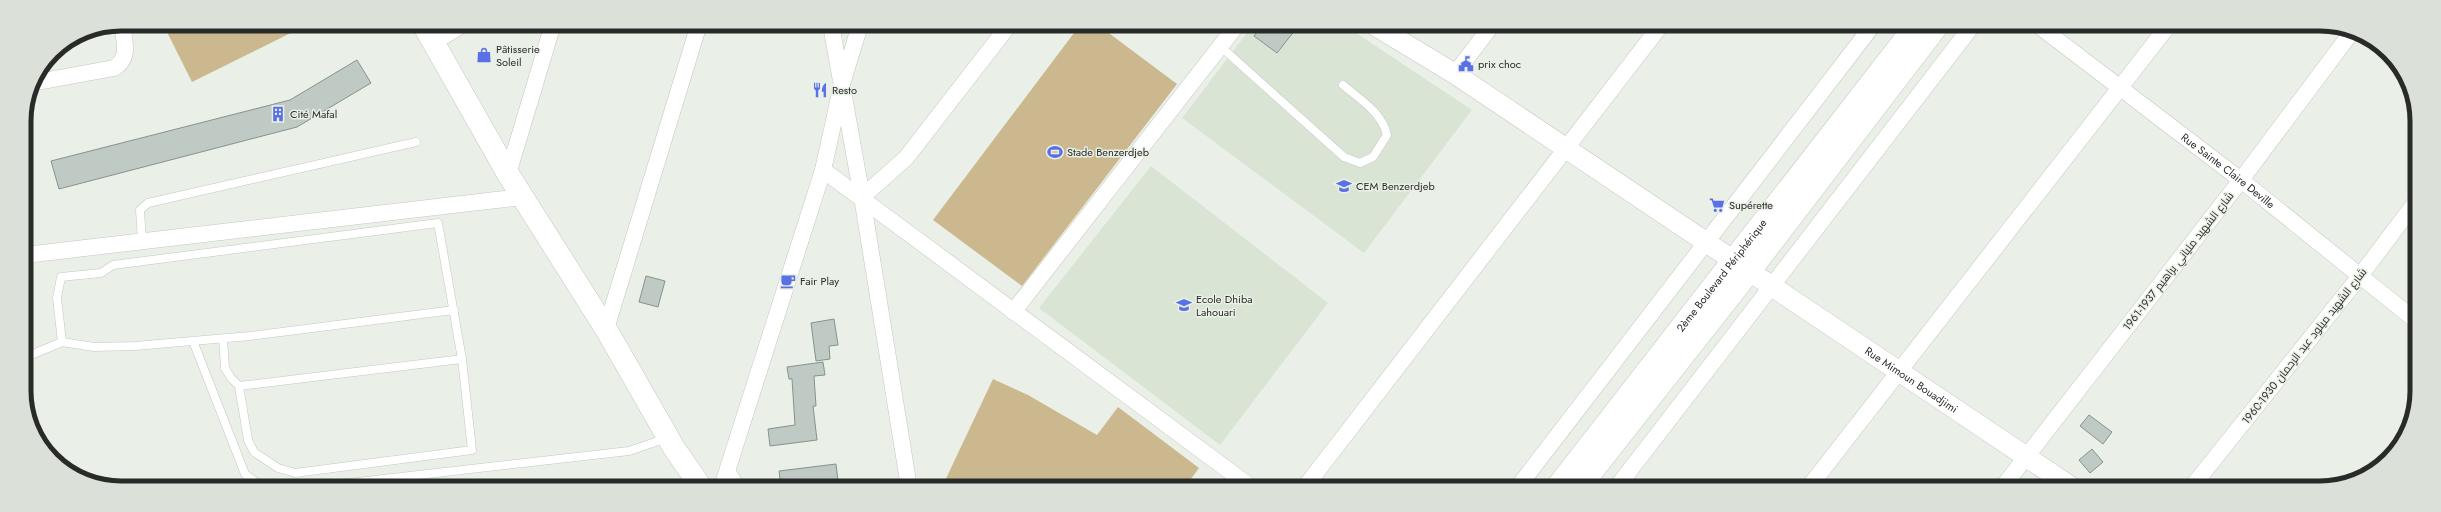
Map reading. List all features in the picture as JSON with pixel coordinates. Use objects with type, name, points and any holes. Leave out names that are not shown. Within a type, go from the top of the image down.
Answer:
[{"type":"main road","name":"2ème Boulevard Périphérique","points":[[1584,481],[1912,31]]},
{"type":"main road","name":"2ème Boulevard Périphérique","points":[[1562,481],[1934,31]]},
{"type":"main road","points":[[427,32],[508,174],[606,330],[668,437],[697,481]]},
{"type":"street","points":[[41,81],[114,68],[122,63],[126,56],[123,31]]},
{"type":"street","points":[[508,174],[551,31]]},
{"type":"street","points":[[606,330],[697,31]]},
{"type":"street","points":[[832,31],[862,197],[907,481]]},
{"type":"street","points":[[724,481],[823,170],[842,84],[858,31]]},
{"type":"street","points":[[862,197],[906,158],[1004,31]]},
{"type":"street","points":[[1013,312],[1232,31]]},
{"type":"street","name":"Rue Mimoun Bouadjimi","points":[[1384,31],[1455,74],[2063,481]]},
{"type":"street","points":[[1455,74],[1487,31]]},
{"type":"street","points":[[1310,481],[1655,31]]},
{"type":"street","points":[[1523,481],[1868,31]]},
{"type":"street","points":[[1622,481],[1770,285],[1968,31]]},
{"type":"street","name":"Rue Sainte Claire Deville","points":[[2046,31],[2241,180],[2410,316]]},
{"type":"street","points":[[1814,481],[2164,31]]},
{"type":"street","name":"شارع الشهيد ملياني براهيم 1937-1961","points":[[2007,481],[2241,180],[2348,36]]},
{"type":"street","points":[[823,170],[862,197],[1013,312],[1243,481]]},
{"type":"street","points":[[31,254],[522,197]]},
{"type":"street","name":"شارع الشهيد ميلود عبد الرحمان 1930-1960","points":[[2198,481],[2360,276],[2410,210]]},
{"type":"lane","points":[[1220,46],[1344,158],[1360,163],[1373,157],[1387,135],[1384,123],[1378,115],[1342,85]]},
{"type":"lane","points":[[142,241],[140,210],[148,203],[416,142]]},
{"type":"lane","points":[[62,342],[58,298],[61,277],[101,273],[113,265],[438,223],[462,359],[472,450],[295,473],[278,468],[254,452],[248,440],[239,386],[231,378],[225,368],[223,339]]},
{"type":"lane","points":[[31,355],[62,342],[94,347],[223,339],[454,310]]},
{"type":"lane","points":[[193,341],[245,474],[254,481]]},
{"type":"lane","points":[[239,386],[462,359]]},
{"type":"lane","points":[[366,481],[629,451],[668,437]]},
{"type":"lane","points":[[728,466],[738,481]]},
{"type":"shaded area","points":[[166,31],[295,31],[192,82]]},
{"type":"shaded area","name":"Stade Benzerdjeb","points":[[1075,31],[1106,31],[1177,84],[1022,286],[933,220]]},
{"type":"shaded area","name":"CEM Benzerdjeb","points":[[1248,31],[1353,31],[1472,110],[1364,253],[1182,118]]},
{"type":"shaded area","name":"Ecole Dhiba Lahouari","points":[[1151,166],[1328,303],[1220,445],[1039,308]]},
{"type":"shaded area","points":[[993,379],[1028,395],[1097,435],[1118,407],[1199,468],[1189,481],[945,481]]},
{"type":"building","points":[[1258,31],[1294,31],[1277,53],[1254,36]]},
{"type":"building","name":"Cité Mafal","points":[[357,60],[371,83],[297,127],[59,189],[51,161],[290,100]]},
{"type":"building","points":[[646,276],[665,281],[658,307],[639,302]]},
{"type":"building","points":[[834,319],[838,345],[829,346],[830,359],[816,361],[811,323]]},
{"type":"building","points":[[823,362],[825,375],[814,376],[816,406],[813,406],[817,440],[770,446],[768,429],[795,425],[792,379],[789,379],[787,367]]},
{"type":"building","points":[[2089,415],[2112,432],[2103,444],[2080,426]]},
{"type":"building","points":[[2092,449],[2103,462],[2090,473],[2079,460]]},
{"type":"building","points":[[836,464],[838,481],[780,481],[779,471]]},
{"type":"place","name":"Pâtisserie Soleil","points":[[484,55]]},
{"type":"place","name":"prix choc","points":[[1466,64]]},
{"type":"place","name":"Resto","points":[[820,90]]},
{"type":"place","name":"Cité Mafal","points":[[278,114]]},
{"type":"place","name":"Stade Benzerdjeb","points":[[1055,152]]},
{"type":"place","name":"CEM Benzerdjeb","points":[[1344,186]]},
{"type":"place","name":"Supérette","points":[[1717,205]]},
{"type":"place","name":"Fair Play","points":[[788,281]]},
{"type":"place","name":"Ecole Dhiba Lahouari","points":[[1184,305]]}]
